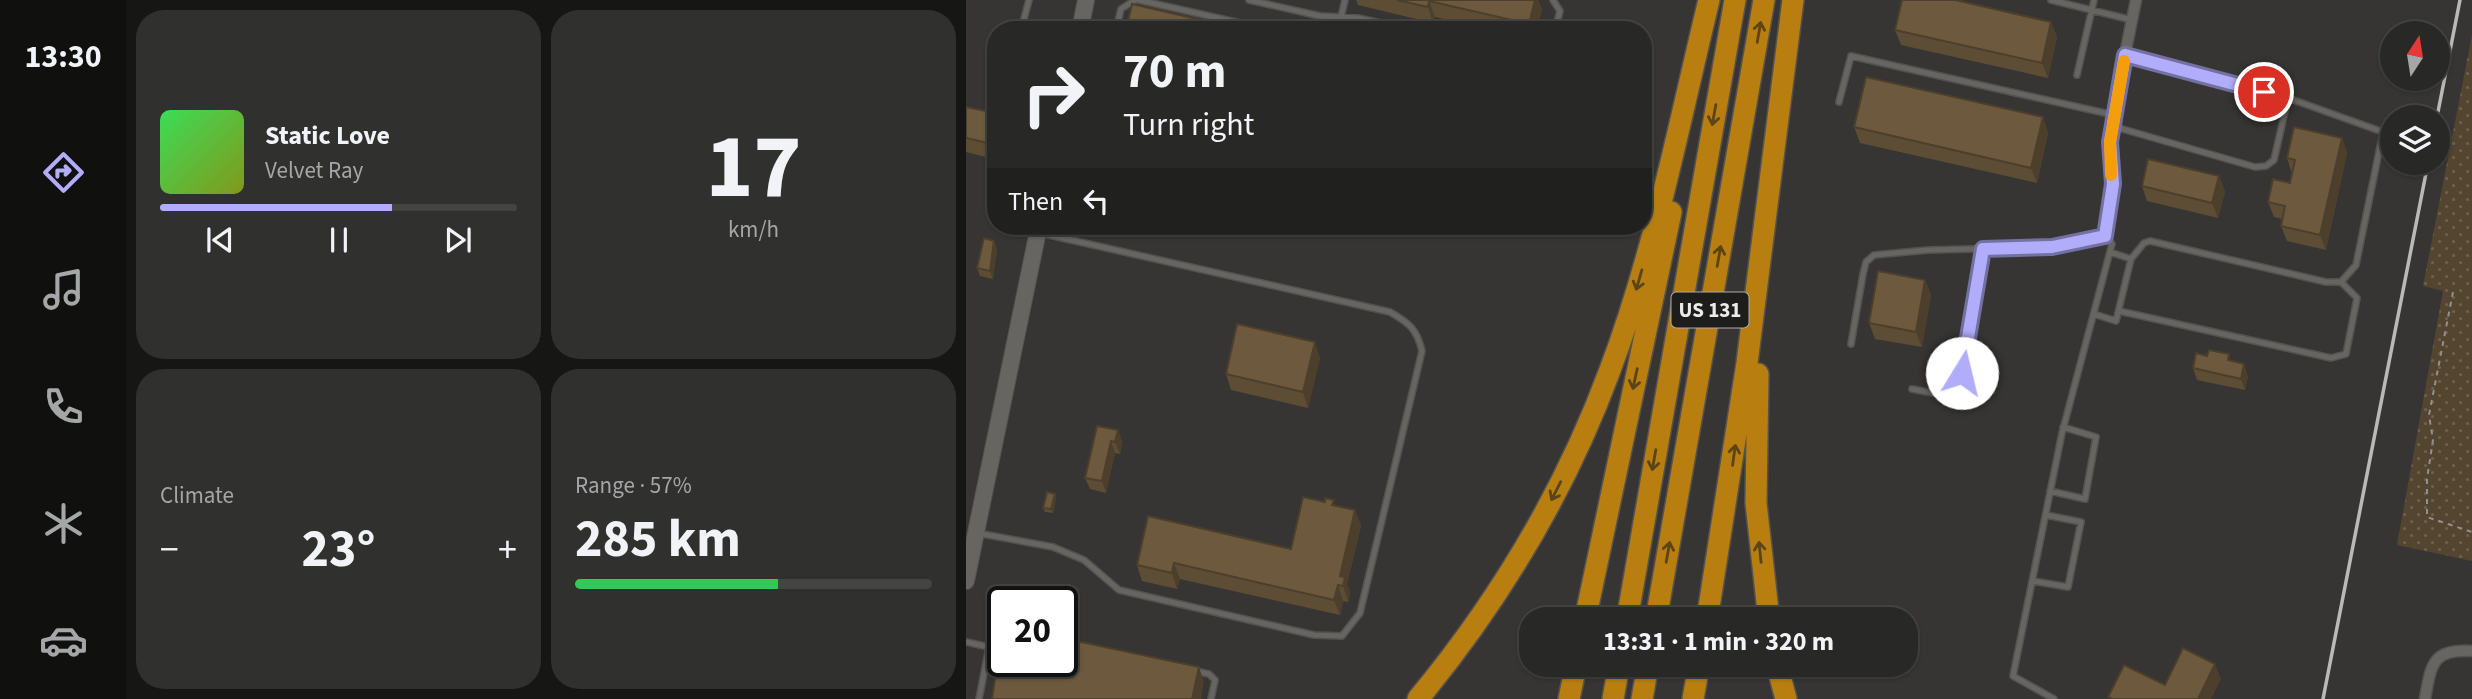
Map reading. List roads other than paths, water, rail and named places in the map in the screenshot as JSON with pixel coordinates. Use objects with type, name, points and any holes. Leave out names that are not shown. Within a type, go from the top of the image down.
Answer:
[{"type":"highway","points":[[1588,607],[1665,240],[1710,0]]},
{"type":"highway","points":[[1418,699],[1462,642],[1523,552],[1570,463],[1600,396],[1631,308],[1654,228],[1710,0]]},
{"type":"highway","name":"US 131","points":[[1629,607],[1735,0]]},
{"type":"highway","name":"US 131","points":[[1658,607],[1764,0]]},
{"type":"highway","points":[[1709,607],[1733,463],[1793,0]]},
{"type":"highway","points":[[1767,607],[1755,503],[1755,444],[1772,173]]},
{"type":"highway","points":[[1569,699],[1574,677]]},
{"type":"highway","points":[[1613,699],[1617,677]]},
{"type":"highway","points":[[1642,699],[1646,677]]},
{"type":"highway","points":[[1693,699],[1697,677]]},
{"type":"highway","points":[[1780,677],[1786,699]]},
{"type":"main road","points":[[1082,21],[1086,0]]},
{"type":"main road","points":[[966,581],[1037,235]]},
{"type":"street","points":[[2110,163],[2113,121],[2136,0]]},
{"type":"street","points":[[2425,699],[2434,662],[2445,652],[2472,651]]},
{"type":"lane","points":[[1023,21],[1029,0]]},
{"type":"lane","points":[[1118,21],[1121,9],[1137,0],[1231,21]]},
{"type":"lane","points":[[1249,0],[1320,16],[1363,21]]},
{"type":"lane","points":[[1341,17],[1345,0]]},
{"type":"lane","points":[[1553,0],[1560,11],[1557,21]]},
{"type":"lane","points":[[2051,0],[2132,20]]},
{"type":"lane","points":[[2077,75],[2094,0]]},
{"type":"lane","points":[[2125,55],[2288,98],[2383,132],[2356,265],[2341,282]]},
{"type":"lane","points":[[1839,102],[1851,56],[2113,121],[2255,167],[2266,166],[2274,160],[2288,98]]},
{"type":"lane","points":[[2054,699],[2013,676],[2063,427],[2112,244],[2105,236],[2113,184],[2110,163]]},
{"type":"lane","points":[[976,532],[1053,547],[1084,560],[1119,590],[1314,635],[1342,636],[1360,613],[1422,351],[1419,334],[1410,323],[1390,312],[1063,235]]},
{"type":"lane","points":[[1851,344],[1866,262],[1874,255],[2052,247],[2105,236]]},
{"type":"lane","points":[[2094,314],[2116,321],[2131,259],[2144,243],[2150,241],[2326,282],[2341,282],[2357,298],[2346,354],[2331,358],[2119,311]]},
{"type":"lane","points":[[1912,389],[1958,398],[1983,249]]},
{"type":"lane","points":[[2110,253],[2131,259]]},
{"type":"lane","points":[[2050,491],[2085,499],[2096,437],[2063,427]]},
{"type":"lane","points":[[2033,581],[2068,587],[2081,522],[2046,515]]},
{"type":"lane","points":[[966,642],[987,647]]},
{"type":"lane","points":[[979,699],[987,657]]},
{"type":"lane","points":[[1182,668],[1209,674],[1214,680],[1211,699]]},
{"type":"railway","points":[[2439,105],[2460,0]]},
{"type":"railway","points":[[2323,699],[2426,175]]}]
